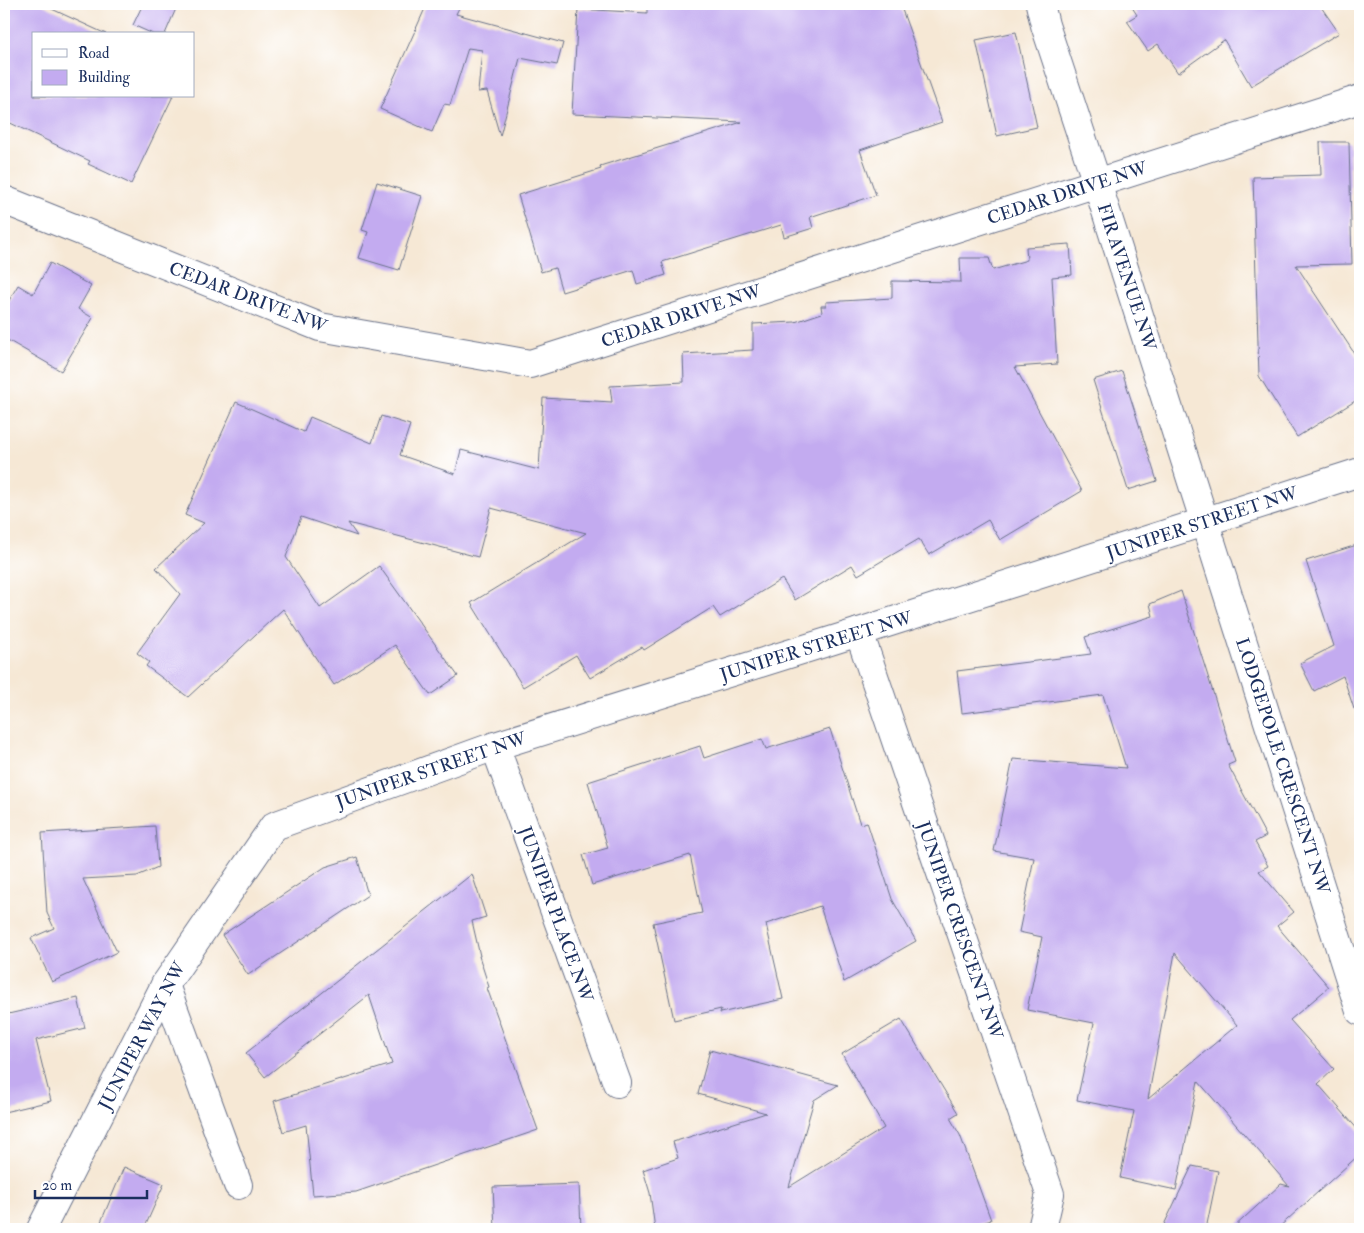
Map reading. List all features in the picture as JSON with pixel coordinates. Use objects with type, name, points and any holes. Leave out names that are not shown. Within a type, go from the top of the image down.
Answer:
[{"type":"street","name":"FIR AVENUE NW","points":[[1040,4],[1045,25],[1205,522]]},
{"type":"street","name":"CEDAR DRIVE NW","points":[[4,200],[320,327],[530,364],[1360,99]]},
{"type":"street","name":"JUNIPER STREET NW","points":[[274,826],[495,746],[1360,472]]},
{"type":"street","name":"LODGEPOLE CRESCENT NW","points":[[1205,522],[1360,1011]]},
{"type":"street","name":"JUNIPER CRESCENT NW","points":[[858,632],[1050,1194],[1042,1229]]},
{"type":"street","name":"JUNIPER PLACE NW","points":[[495,746],[617,1083]]},
{"type":"street","name":"JUNIPER WAY NW","points":[[41,1229],[165,985],[274,826]]},
{"type":"street","points":[[165,985],[238,1185]]},
{"type":"building","points":[[4,4],[41,4],[102,32],[32,32],[32,98],[172,98],[131,184],[88,164],[90,161],[4,120]]},
{"type":"building","points":[[143,4],[178,4],[166,32],[149,32],[133,25]]},
{"type":"building","points":[[427,4],[461,4],[456,14],[563,43],[557,65],[520,58],[500,136],[487,91],[478,92],[482,50],[468,48],[450,105],[444,104],[432,132],[380,109]]},
{"type":"building","points":[[647,4],[900,4],[942,122],[860,150],[876,195],[810,217],[813,228],[784,237],[781,225],[662,262],[666,275],[637,284],[633,270],[562,292],[555,268],[541,272],[518,195],[601,169],[600,166],[742,122],[572,114],[578,9],[647,13]]},
{"type":"building","points":[[1130,4],[1319,4],[1339,33],[1251,86],[1224,40],[1178,73],[1158,44],[1148,51],[1127,21],[1137,15]]},
{"type":"building","points":[[1016,32],[1037,127],[997,136],[976,40]]},
{"type":"building","points":[[1320,142],[1349,142],[1352,264],[1296,265],[1360,362],[1360,398],[1297,437],[1259,376],[1253,177],[1321,175]]},
{"type":"building","points":[[377,182],[422,196],[399,270],[359,258],[368,232],[362,230]]},
{"type":"building","points":[[1070,244],[1072,275],[1052,277],[1057,364],[1015,367],[1082,491],[1000,540],[988,520],[929,555],[919,539],[858,575],[852,565],[795,600],[782,579],[720,617],[713,607],[644,650],[642,647],[590,678],[576,655],[523,687],[471,603],[586,533],[491,508],[478,557],[348,523],[357,536],[301,517],[286,557],[320,608],[379,566],[458,676],[430,695],[395,645],[334,685],[283,609],[188,697],[146,666],[149,662],[137,653],[180,594],[156,568],[204,523],[185,515],[236,402],[304,432],[310,417],[372,443],[381,416],[410,425],[400,455],[455,474],[461,450],[539,470],[543,398],[612,402],[610,386],[684,382],[683,354],[753,350],[753,324],[795,322],[822,313],[821,306],[826,306],[826,302],[892,298],[892,281],[961,282],[960,258],[989,258],[993,270],[1027,260],[1026,247]]},
{"type":"building","points":[[50,263],[91,286],[78,309],[93,318],[61,371],[4,338],[4,309],[18,285],[33,294]]},
{"type":"building","points":[[1122,371],[1157,481],[1128,490],[1093,380]]},
{"type":"building","points":[[1360,544],[1360,708],[1354,709],[1343,676],[1314,691],[1300,663],[1334,646],[1306,561]]},
{"type":"building","points":[[1181,591],[1235,762],[1228,765],[1266,836],[1255,842],[1268,866],[1259,871],[1294,912],[1277,926],[1329,987],[1290,1020],[1334,1069],[1318,1084],[1360,1132],[1360,1154],[1277,1229],[1232,1229],[1281,1184],[1289,1186],[1198,1081],[1176,1190],[1120,1178],[1134,1111],[1077,1100],[1094,1023],[1027,1010],[1042,937],[1019,932],[1034,858],[994,851],[1013,759],[1126,768],[1103,695],[962,713],[957,671],[1091,654],[1085,637],[1153,616],[1150,604]],"holes":[[[1175,953],[1237,1025],[1148,1099]]]},
{"type":"building","points":[[830,729],[860,824],[867,822],[892,899],[916,941],[844,982],[820,906],[766,924],[783,999],[720,1013],[721,1009],[674,1020],[653,923],[702,913],[690,855],[592,885],[583,855],[608,848],[588,782],[700,746],[704,758],[762,739],[766,749]]},
{"type":"building","points":[[155,826],[158,867],[137,876],[83,879],[117,952],[52,982],[31,938],[54,928],[47,913],[42,833]]},
{"type":"building","points":[[357,857],[368,895],[248,975],[222,935],[325,867]]},
{"type":"building","points":[[472,874],[486,917],[472,921],[479,956],[489,987],[487,988],[538,1130],[356,1192],[313,1195],[306,1125],[283,1132],[274,1101],[392,1064],[369,995],[265,1077],[246,1053]]},
{"type":"building","points":[[78,998],[85,1028],[36,1040],[51,1101],[4,1112],[4,1015]]},
{"type":"building","points":[[901,1019],[958,1113],[950,1118],[960,1135],[991,1220],[966,1229],[655,1229],[650,1193],[643,1170],[678,1158],[673,1142],[766,1113],[698,1094],[710,1050],[838,1085],[814,1100],[789,1187],[884,1128],[842,1054]]},
{"type":"building","points":[[1192,1166],[1218,1171],[1206,1229],[1162,1229]]},
{"type":"building","points":[[124,1167],[164,1184],[144,1229],[98,1229]]},
{"type":"building","points":[[579,1184],[581,1228],[495,1229],[493,1187]]}]
